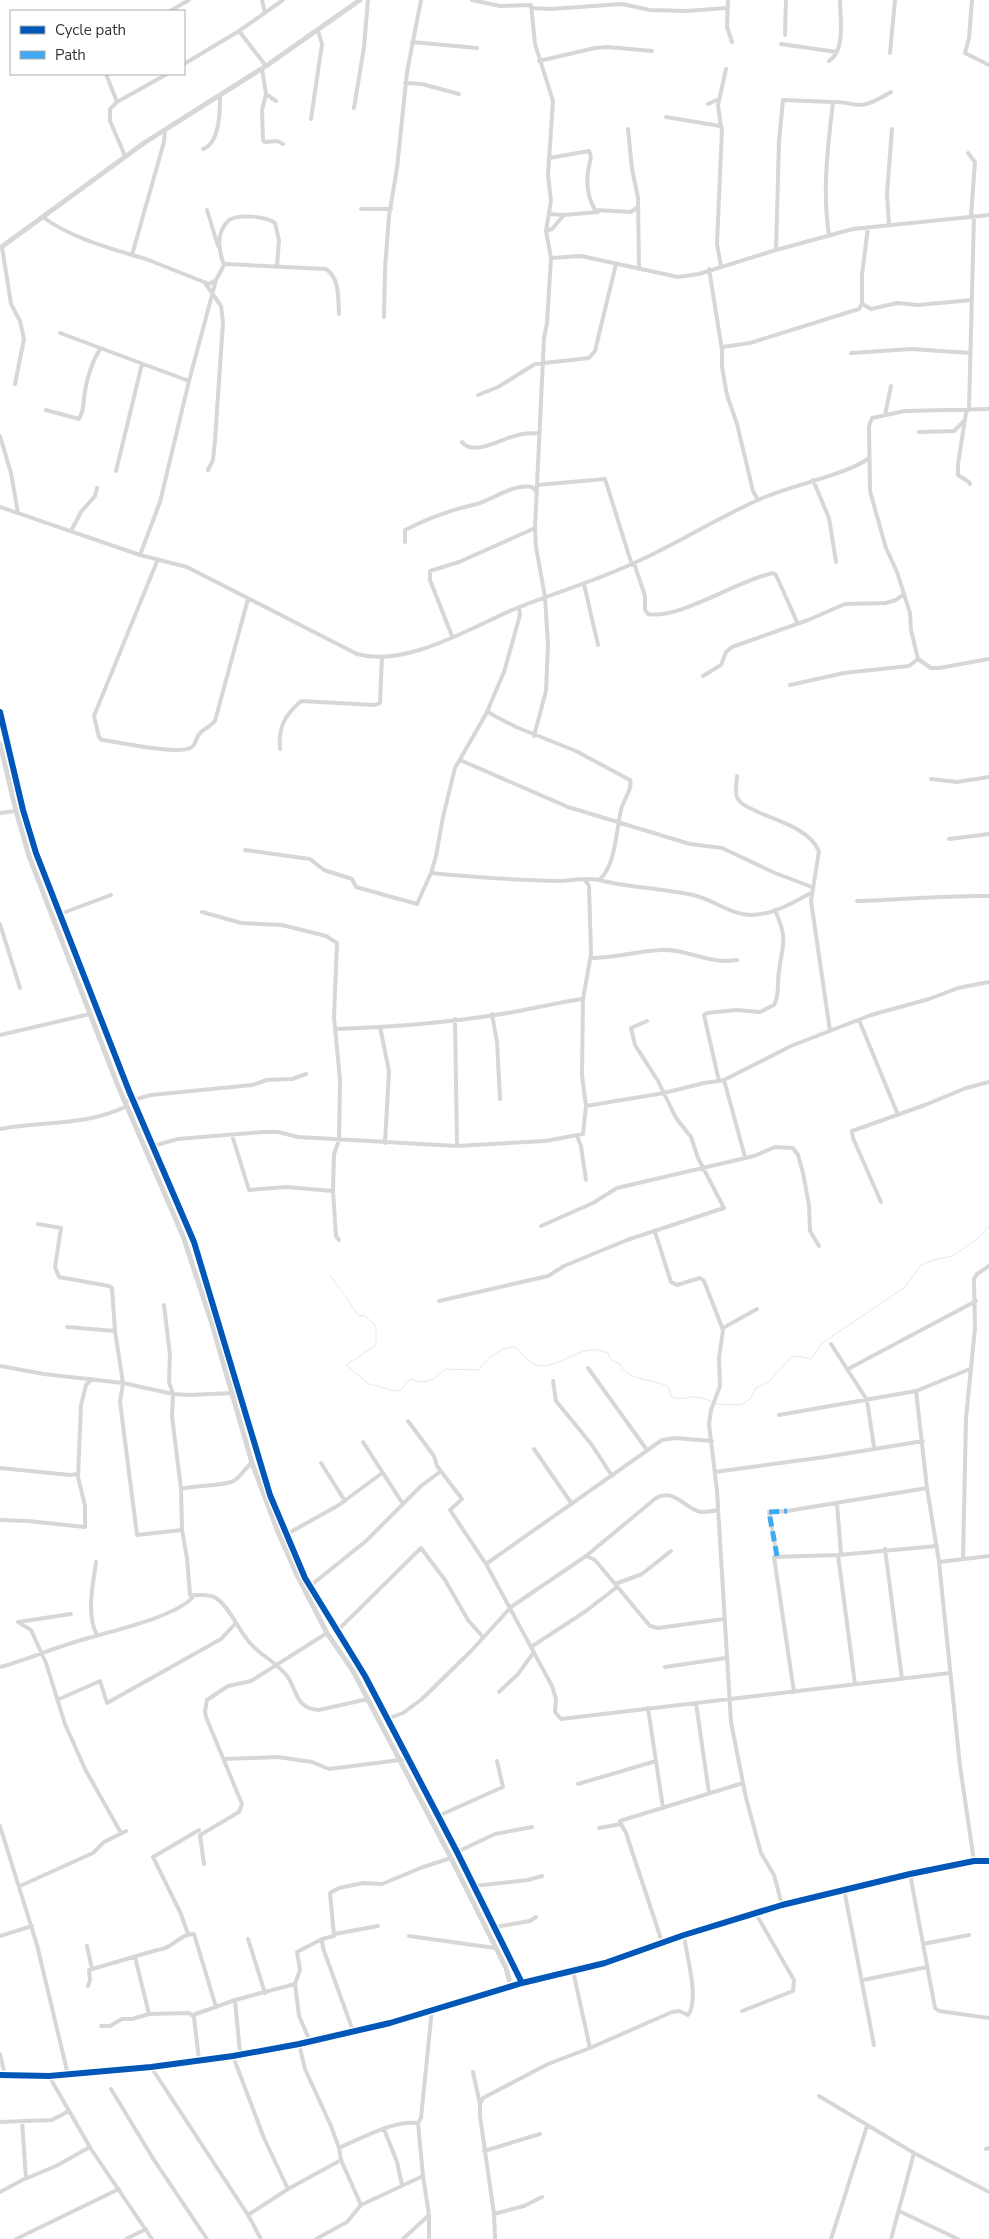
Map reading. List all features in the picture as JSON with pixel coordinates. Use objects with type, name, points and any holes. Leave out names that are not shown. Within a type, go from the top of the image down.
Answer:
[{"type":"street","points":[[172,10],[189,0]]},
{"type":"street","points":[[262,0],[265,13]]},
{"type":"street","points":[[185,63],[239,31],[283,0]]},
{"type":"street","points":[[15,384],[24,339],[22,326],[11,304],[1,248],[125,156],[264,68],[360,0]]},
{"type":"street","points":[[354,108],[364,47],[368,0]]},
{"type":"street","points":[[384,317],[385,269],[390,208],[412,42],[421,0]]},
{"type":"street","points":[[472,0],[500,6],[531,5],[532,8],[551,10],[622,4],[650,10],[686,11],[726,8]]},
{"type":"street","points":[[728,0],[726,8],[727,27],[732,42]]},
{"type":"street","points":[[785,35],[786,0]]},
{"type":"street","points":[[829,61],[837,52],[840,40],[840,0]]},
{"type":"street","points":[[890,54],[895,0]]},
{"type":"street","points":[[972,0],[969,38],[965,52],[989,65]]},
{"type":"street","points":[[532,8],[535,44],[553,101],[548,175],[551,201],[546,231],[551,258],[538,432],[535,528],[536,547],[545,597],[548,644],[546,692],[534,736]]},
{"type":"street","points":[[239,31],[264,68],[266,94],[262,110],[263,140],[265,142],[277,141],[283,144]]},
{"type":"street","points":[[311,119],[322,44],[318,31]]},
{"type":"street","points":[[412,42],[477,48]]},
{"type":"street","points":[[781,44],[837,52]]},
{"type":"street","points":[[539,61],[595,48],[608,47],[652,51]]},
{"type":"street","points":[[721,266],[717,244],[722,143],[719,99],[726,69]]},
{"type":"street","points":[[106,75],[117,102]]},
{"type":"street","points":[[125,156],[110,121],[110,109],[117,102],[159,76]]},
{"type":"street","points":[[406,83],[422,84],[459,94]]},
{"type":"street","points":[[776,250],[779,141],[783,100],[842,101],[863,105],[881,99],[891,92]]},
{"type":"street","points":[[266,94],[276,101]]},
{"type":"street","points":[[203,149],[210,145],[216,135],[220,96]]},
{"type":"street","points":[[708,104],[719,99]]},
{"type":"street","points":[[829,235],[825,196],[833,102]]},
{"type":"street","points":[[666,117],[721,127]]},
{"type":"street","points":[[628,128],[632,169],[638,198],[639,269]]},
{"type":"street","points":[[888,225],[886,193],[892,129]]},
{"type":"street","points":[[132,255],[164,142],[165,130]]},
{"type":"street","points":[[549,158],[589,151],[591,157],[588,170],[589,198],[595,210],[600,212]]},
{"type":"street","points":[[968,153],[975,162],[969,408],[965,420],[958,475],[970,484]]},
{"type":"street","points":[[549,214],[631,212],[638,207]]},
{"type":"street","points":[[361,209],[390,208]]},
{"type":"street","points":[[140,555],[160,502],[188,382],[212,292],[224,265],[207,210]]},
{"type":"street","points":[[546,231],[552,229],[564,215]]},
{"type":"street","points":[[551,258],[573,256],[678,277],[699,274],[709,269],[829,235],[888,225],[989,216]]},
{"type":"street","points":[[43,217],[70,233],[174,269],[205,283],[211,283],[216,280]]},
{"type":"street","points":[[219,248],[221,230],[231,218],[270,220],[275,223],[279,235],[277,267]]},
{"type":"street","points":[[722,346],[750,343],[830,316],[855,311],[862,304],[862,275],[868,228]]},
{"type":"street","points":[[478,395],[498,387],[535,364],[589,358],[595,351],[616,264]]},
{"type":"street","points":[[224,265],[328,270],[336,285],[339,314]]},
{"type":"street","points":[[709,269],[722,346],[722,367],[727,395],[737,424],[753,491],[758,500]]},
{"type":"street","points":[[205,283],[221,306],[223,322],[213,460],[208,470]]},
{"type":"street","points":[[862,304],[871,309],[897,303],[918,305],[972,300]]},
{"type":"street","points":[[60,333],[188,382]]},
{"type":"street","points":[[46,410],[76,418],[81,416],[84,408],[86,386],[96,356],[101,348]]},
{"type":"street","points":[[851,353],[911,349],[970,353]]},
{"type":"street","points":[[116,471],[142,364]]},
{"type":"street","points":[[885,415],[891,386]]},
{"type":"street","points":[[989,409],[905,411],[876,417],[870,421],[868,459],[870,491],[886,548],[904,594],[918,659],[931,668],[989,659]]},
{"type":"street","points":[[919,432],[954,431],[965,420]]},
{"type":"street","points":[[462,442],[466,446],[475,448],[518,435],[538,432]]},
{"type":"street","points":[[0,436],[11,472],[18,513]]},
{"type":"street","points":[[0,507],[140,555],[187,567],[358,654],[382,658],[406,655],[519,607],[633,564],[674,545],[735,510],[868,459]]},
{"type":"street","points":[[537,485],[605,479],[645,596],[645,610],[648,614],[657,615],[681,610],[741,583],[773,573],[776,575],[797,622]]},
{"type":"street","points":[[814,480],[829,518],[836,562]]},
{"type":"street","points":[[405,542],[404,530],[450,510],[474,505],[526,486],[532,487],[537,492]]},
{"type":"street","points":[[71,531],[81,512],[95,496],[97,488]]},
{"type":"street","points":[[452,636],[430,580],[430,571],[460,562],[535,528]]},
{"type":"street","points":[[158,559],[94,716],[99,737],[102,740],[172,750],[185,750],[193,746],[200,733],[210,727],[215,721],[248,599]]},
{"type":"street","points":[[584,584],[598,645]]},
{"type":"street","points":[[703,676],[720,665],[730,648],[797,622],[808,620],[845,604],[867,605],[896,600],[904,594]]},
{"type":"street","points":[[896,600],[907,605]]},
{"type":"street","points":[[245,850],[310,859],[324,870],[352,879],[356,887],[417,904],[432,873],[448,792],[455,768],[488,713],[511,650],[520,615],[519,607]]},
{"type":"street","points":[[280,749],[279,738],[282,721],[301,701],[375,705],[380,703],[382,658]]},
{"type":"street","points":[[790,685],[844,673],[909,666],[918,659]]},
{"type":"street","points":[[0,712],[23,810],[36,853],[132,1099],[194,1242],[270,1496],[310,1586],[365,1676],[457,1852],[522,1983]]},
{"type":"street","points":[[488,713],[534,736],[576,752],[630,780],[631,784],[622,805],[617,836],[606,873],[599,880]]},
{"type":"street","points":[[0,744],[16,811],[45,900],[126,1104],[183,1236],[233,1393],[252,1463],[296,1573],[328,1633],[368,1698],[452,1858],[506,1968],[511,1986]]},
{"type":"street","points":[[460,760],[568,807],[690,844],[722,848],[812,887]]},
{"type":"street","points":[[737,776],[736,796],[739,801],[764,816],[796,829],[817,847],[819,853],[811,893],[819,966],[830,1031]]},
{"type":"street","points":[[931,779],[957,782],[989,777]]},
{"type":"street","points":[[0,813],[16,811]]},
{"type":"street","points":[[949,839],[989,834]]},
{"type":"street","points":[[432,873],[559,881],[599,880],[620,886],[693,895],[751,915],[785,907],[811,893]]},
{"type":"street","points":[[152,1146],[170,1140],[278,1132],[298,1137],[456,1146],[545,1141],[577,1136],[584,1131],[586,1106],[582,1074],[583,999],[591,958],[589,886],[585,880]]},
{"type":"street","points":[[589,886],[593,880]]},
{"type":"street","points":[[60,914],[111,895]]},
{"type":"street","points":[[857,900],[908,900],[989,896]]},
{"type":"street","points":[[45,900],[53,897]]},
{"type":"street","points":[[745,1157],[704,1016],[707,1013],[736,1010],[760,1012],[774,1006],[784,943],[783,932],[775,910]]},
{"type":"street","points":[[202,912],[241,922],[282,925],[326,936],[335,941],[338,946],[334,1012],[340,1080],[339,1140],[334,1154],[333,1191],[336,1236],[339,1240]]},
{"type":"street","points":[[0,924],[20,988]]},
{"type":"street","points":[[591,958],[614,958],[660,950],[706,960],[737,960]]},
{"type":"street","points":[[586,1106],[722,1081],[737,1075],[769,1056],[859,1020],[958,988],[989,982]]},
{"type":"street","points":[[336,1029],[380,1027],[455,1019],[583,999]]},
{"type":"street","points":[[0,1035],[90,1014]]},
{"type":"street","points":[[492,1014],[497,1042],[500,1099]]},
{"type":"street","points":[[455,1019],[456,1146]]},
{"type":"street","points":[[859,1020],[898,1115]]},
{"type":"street","points":[[439,1301],[548,1276],[564,1266],[626,1240],[724,1208],[703,1168],[691,1137],[676,1118],[664,1093],[635,1045],[631,1028],[647,1021]]},
{"type":"street","points":[[380,1027],[389,1071],[385,1143]]},
{"type":"street","points":[[0,1129],[87,1120],[114,1113],[132,1099],[151,1095],[252,1084],[267,1080],[286,1080],[306,1074]]},
{"type":"street","points":[[881,1202],[852,1132],[855,1128],[898,1115],[966,1088],[989,1082]]},
{"type":"street","points":[[232,1135],[249,1190],[286,1187],[333,1191]]},
{"type":"street","points":[[577,1136],[581,1146],[586,1180]]},
{"type":"street","points":[[541,1226],[593,1203],[617,1188],[754,1156],[780,1146],[790,1147],[796,1151],[808,1198],[810,1231],[819,1246]]},
{"type":"street","points":[[38,1224],[61,1228],[55,1267],[59,1277],[110,1286],[112,1288],[115,1331],[123,1383],[120,1402],[137,1535],[182,1530]]},
{"type":"street","points":[[655,1232],[672,1283],[681,1284],[700,1278],[704,1281],[723,1328],[719,1358],[720,1386],[710,1419],[718,1510],[729,1699],[734,1740],[761,1853],[775,1878],[782,1905]]},
{"type":"street","points":[[963,1559],[966,1418],[976,1301],[976,1276],[989,1266]]},
{"type":"street","points":[[848,1369],[976,1301]]},
{"type":"street","points":[[164,1305],[170,1355],[169,1382],[173,1394],[172,1416],[181,1489],[182,1530],[193,1596]]},
{"type":"street","points":[[723,1328],[757,1309]]},
{"type":"street","points":[[67,1327],[115,1331]]},
{"type":"street","points":[[831,1344],[867,1400],[874,1448]]},
{"type":"street","points":[[0,1366],[44,1374],[123,1383],[173,1394],[233,1393]]},
{"type":"street","points":[[588,1368],[647,1450]]},
{"type":"street","points":[[778,1415],[916,1391],[970,1369]]},
{"type":"street","points":[[0,1520],[85,1527],[84,1506],[78,1474],[81,1405],[86,1385],[92,1379]]},
{"type":"street","points":[[553,1381],[556,1401],[592,1445],[612,1476]]},
{"type":"street","points":[[916,1391],[927,1488],[939,1562],[960,1766],[974,1861]]},
{"type":"street","points":[[240,1418],[247,1416]]},
{"type":"street","points":[[408,1421],[434,1456],[437,1466],[462,1499],[450,1510],[486,1564],[511,1607],[555,1693],[555,1712],[561,1719],[950,1673]]},
{"type":"street","points":[[486,1564],[647,1450],[668,1438],[712,1441]]},
{"type":"street","points":[[715,1472],[923,1441]]},
{"type":"street","points":[[363,1442],[404,1504]]},
{"type":"street","points":[[534,1449],[572,1504]]},
{"type":"street","points":[[181,1489],[194,1485],[236,1480],[242,1471],[252,1463]]},
{"type":"street","points":[[321,1464],[345,1501]]},
{"type":"street","points":[[0,1468],[70,1475],[78,1474]]},
{"type":"street","points":[[310,1586],[366,1541],[421,1486],[441,1471]]},
{"type":"street","points":[[287,1534],[345,1501],[382,1473]]},
{"type":"street","points":[[794,1692],[774,1561],[776,1556],[770,1512],[837,1504],[927,1488]]},
{"type":"street","points":[[387,1719],[403,1712],[422,1699],[472,1650],[511,1607],[586,1556],[649,1503],[663,1494],[678,1498],[699,1511],[718,1510]]},
{"type":"street","points":[[837,1504],[840,1554],[855,1684]]},
{"type":"street","points":[[776,1556],[840,1554],[937,1546]]},
{"type":"street","points":[[595,1560],[597,1547]]},
{"type":"street","points":[[337,1631],[421,1548],[442,1574],[468,1620],[483,1637]]},
{"type":"street","points":[[885,1549],[902,1679]]},
{"type":"street","points":[[531,1647],[586,1611],[616,1586],[642,1574],[671,1551]]},
{"type":"street","points":[[586,1556],[595,1560],[646,1622],[652,1626],[658,1628],[724,1619]]},
{"type":"street","points":[[939,1562],[989,1556]]},
{"type":"street","points":[[96,1562],[92,1598],[93,1625],[97,1635]]},
{"type":"street","points":[[0,1667],[97,1635],[127,1629],[173,1609],[193,1596],[208,1595],[216,1597],[226,1608],[235,1624],[250,1643],[289,1678],[296,1697],[313,1710],[326,1709],[368,1698]]},
{"type":"street","points":[[72,1614],[18,1622],[31,1630],[46,1663],[65,1724],[85,1769],[121,1833]]},
{"type":"street","points":[[57,1700],[100,1681],[107,1703],[221,1639],[235,1624]]},
{"type":"street","points":[[204,1864],[200,1841],[202,1833],[241,1810],[237,1790],[204,1713],[207,1700],[228,1686],[251,1681],[328,1633]]},
{"type":"street","points":[[499,1692],[518,1674],[534,1652]]},
{"type":"street","points":[[665,1667],[726,1658]]},
{"type":"street","points":[[696,1703],[709,1794]]},
{"type":"street","points":[[648,1708],[663,1808]]},
{"type":"street","points":[[224,1759],[278,1757],[312,1762],[329,1769],[408,1759]]},
{"type":"street","points":[[438,1816],[503,1787],[498,1760]]},
{"type":"street","points":[[578,1784],[656,1761]]},
{"type":"street","points":[[662,1942],[626,1833],[620,1821],[743,1783]]},
{"type":"street","points":[[599,1828],[621,1824]]},
{"type":"street","points":[[0,1826],[32,1926],[68,2074]]},
{"type":"street","points":[[457,1852],[495,1834],[532,1827]]},
{"type":"street","points":[[188,1934],[182,1914],[154,1857],[199,1830]]},
{"type":"street","points":[[20,1886],[93,1853],[104,1842],[126,1831]]},
{"type":"street","points":[[334,1934],[329,1897],[332,1891],[363,1883],[382,1884],[423,1866],[452,1858]]},
{"type":"street","points":[[0,2054],[2,2075],[49,2076],[150,2067],[233,2056],[240,2053],[299,2044],[390,2023],[511,1986],[605,1963],[662,1942],[755,1912],[910,1874],[974,1861],[989,1861]]},
{"type":"street","points":[[910,1874],[926,1966],[936,2010],[989,2018]]},
{"type":"street","points":[[474,1886],[528,1880],[542,1876]]},
{"type":"street","points":[[844,1889],[874,2045]]},
{"type":"street","points":[[742,2011],[794,1991],[794,1980],[755,1912]]},
{"type":"street","points":[[494,1927],[534,1920],[536,1917]]},
{"type":"street","points":[[0,1936],[32,1926]]},
{"type":"street","points":[[310,2041],[299,2016],[295,1984],[300,1970],[297,1952],[322,1939],[334,1936],[334,1934],[378,1926]]},
{"type":"street","points":[[88,1986],[90,1980],[88,1970],[168,1948],[188,1934],[194,1934],[216,2007]]},
{"type":"street","points":[[480,2104],[488,2094],[548,2064],[672,2012],[678,2011],[688,2015],[691,2011],[692,1992],[684,1935]]},
{"type":"street","points":[[923,1944],[969,1935]]},
{"type":"street","points":[[409,1936],[496,1948]]},
{"type":"street","points":[[248,1939],[265,1993]]},
{"type":"street","points":[[322,1939],[328,1966],[352,2031]]},
{"type":"street","points":[[87,1946],[92,1969]]},
{"type":"street","points":[[135,1957],[149,2014]]},
{"type":"street","points":[[863,1980],[926,1966]]},
{"type":"street","points":[[573,1971],[590,2048]]},
{"type":"street","points":[[101,2026],[110,2026],[122,2020],[149,2014],[182,2012],[193,2015],[235,2000],[295,1984]]},
{"type":"street","points":[[235,2000],[240,2053]]},
{"type":"street","points":[[429,2239],[429,2215],[418,2123],[421,2118],[432,2009]]},
{"type":"street","points":[[193,2015],[199,2060]]},
{"type":"street","points":[[299,2044],[305,2069],[340,2148],[342,2160],[361,2205]]},
{"type":"street","points":[[233,2056],[264,2138],[288,2189]]},
{"type":"street","points":[[150,2067],[248,2215],[261,2239]]},
{"type":"street","points":[[473,2072],[480,2104],[484,2151],[494,2214],[494,2239]]},
{"type":"street","points":[[49,2076],[90,2147],[152,2239]]},
{"type":"street","points":[[110,2089],[154,2160],[207,2239]]},
{"type":"street","points":[[819,2096],[914,2153],[989,2192]]},
{"type":"street","points":[[0,2122],[52,2120],[69,2111]]},
{"type":"street","points":[[22,2121],[25,2179]]},
{"type":"street","points":[[340,2148],[384,2129],[411,2122],[418,2123]]},
{"type":"street","points":[[831,2239],[867,2126]]},
{"type":"street","points":[[384,2129],[402,2185]]},
{"type":"street","points":[[484,2151],[540,2134]]},
{"type":"street","points":[[0,2192],[56,2166],[90,2147]]},
{"type":"street","points":[[891,2239],[914,2153]]},
{"type":"street","points":[[248,2215],[288,2189],[342,2160]]},
{"type":"street","points":[[316,2239],[347,2222],[361,2205],[423,2176]]},
{"type":"street","points":[[16,2239],[119,2189]]},
{"type":"street","points":[[494,2214],[524,2206],[542,2197]]},
{"type":"street","points":[[899,2211],[956,2239]]},
{"type":"street","points":[[403,2239],[429,2215]]},
{"type":"street","points":[[126,2239],[146,2229]]},
{"type":"waterway","points":[[716,1404],[741,1405],[750,1399],[756,1388],[770,1381],[791,1357],[798,1356],[811,1359],[821,1344],[905,1287],[921,1265],[933,1260],[953,1256],[977,1239],[989,1226]]},
{"type":"waterway","points":[[330,1275],[359,1316],[364,1315],[376,1326],[376,1345],[346,1365],[369,1384],[395,1391],[401,1390],[411,1379],[421,1382],[430,1380],[438,1376],[445,1369],[479,1370],[495,1354],[510,1347],[515,1347],[532,1363],[541,1366],[559,1362],[588,1350],[598,1350],[608,1353],[611,1360],[620,1364],[623,1369],[633,1376],[665,1385],[669,1388],[671,1397],[699,1397],[712,1402]]},
{"type":"marked path","points":[[777,1556],[769,1512],[787,1511]]},
{"type":"cycle path","points":[[0,712],[23,810],[36,853],[129,1091],[194,1242],[270,1495],[305,1578],[365,1676],[457,1852],[522,1983]]},
{"type":"cycle path","points":[[0,2075],[49,2076],[151,2067],[233,2056],[299,2044],[390,2023],[522,1983],[605,1963],[684,1935],[782,1905],[910,1874],[974,1861],[989,1861]]}]
